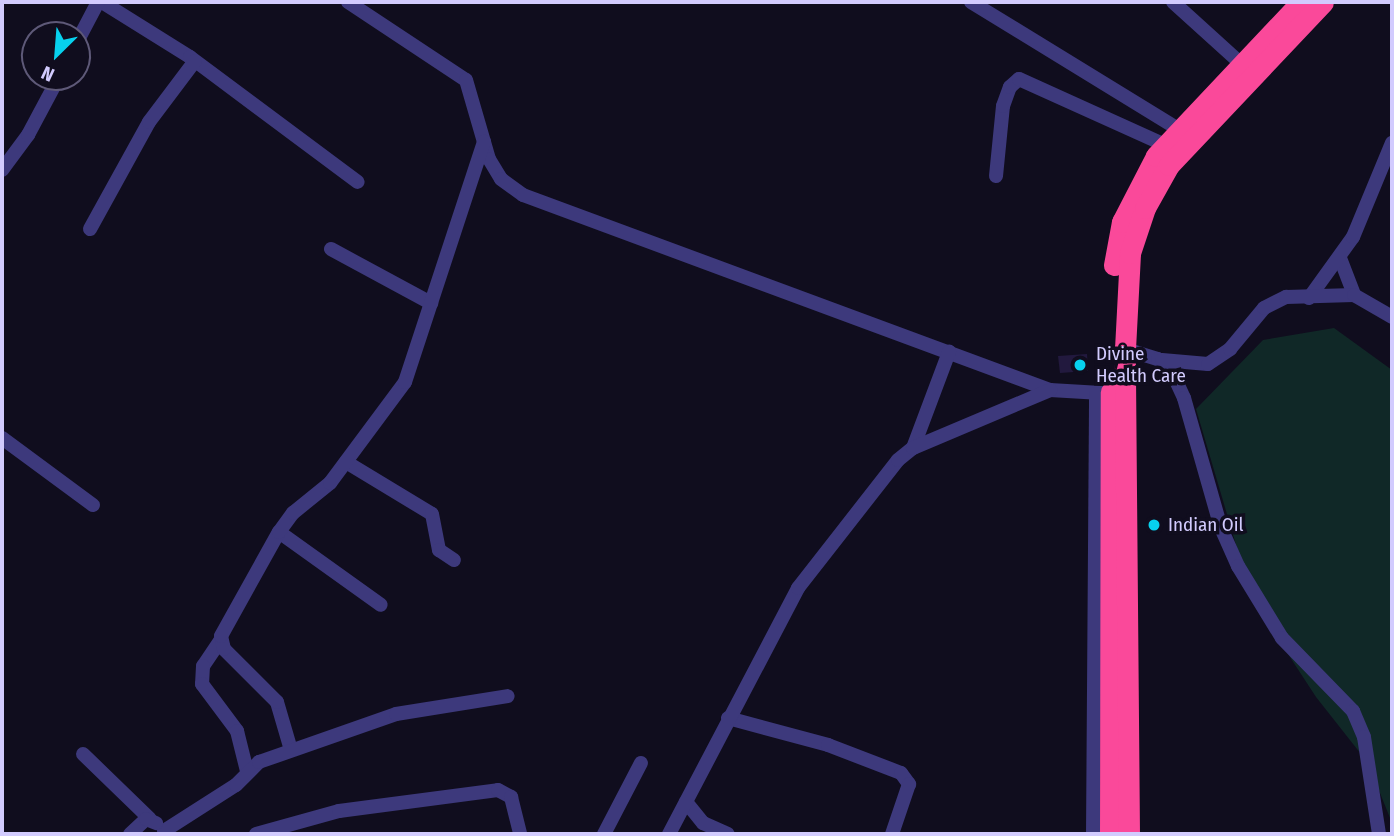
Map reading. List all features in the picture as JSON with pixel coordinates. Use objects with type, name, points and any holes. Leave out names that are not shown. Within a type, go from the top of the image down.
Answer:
[{"type":"highway","points":[[1129,834],[1111,394],[1125,349],[1126,275],[1145,208],[1169,164],[1301,2]]},
{"type":"highway","points":[[1110,834],[1111,288],[1117,246],[1130,202],[1172,137],[1323,2]]},
{"type":"street","points":[[89,21],[100,2],[195,61],[358,182]]},
{"type":"street","points":[[348,2],[466,80],[489,159],[502,179],[523,195],[1050,390],[1111,394],[1093,834]]},
{"type":"street","points":[[971,2],[1172,137]]},
{"type":"street","points":[[1173,2],[1247,69]]},
{"type":"street","points":[[90,229],[149,122],[195,61]]},
{"type":"street","points":[[996,176],[1003,106],[1010,87],[1019,79],[1172,137]]},
{"type":"street","points":[[2,170],[28,135],[52,91]]},
{"type":"street","points":[[247,771],[237,731],[202,684],[203,666],[220,641],[279,532],[346,462],[405,382],[484,140]]},
{"type":"street","points":[[1308,298],[1340,258],[1371,198],[1392,144]]},
{"type":"street","points":[[331,250],[431,303]]},
{"type":"street","points":[[1340,258],[1354,295]]},
{"type":"street","points":[[1125,349],[1196,366],[1208,363],[1230,349],[1275,300],[1354,295],[1392,317]]},
{"type":"street","points":[[669,834],[798,588],[913,448],[949,352]]},
{"type":"street","points":[[1158,359],[1177,380],[1221,528],[1238,566],[1282,638],[1353,711],[1364,737],[1379,834]]},
{"type":"street","points":[[913,448],[1050,390]]},
{"type":"street","points":[[2,438],[93,505]]},
{"type":"street","points":[[346,462],[432,514],[439,550],[454,561]]},
{"type":"street","points":[[279,532],[381,605]]},
{"type":"street","points":[[220,641],[271,692],[282,712],[291,750]]},
{"type":"street","points":[[83,754],[166,833],[236,785],[247,771],[291,750],[396,714],[508,696]]},
{"type":"street","points":[[728,718],[828,745],[901,773],[909,783],[892,834]]},
{"type":"street","points":[[604,834],[642,763]]},
{"type":"street","points":[[256,834],[339,811],[498,790],[511,797],[520,834]]},
{"type":"street","points":[[686,802],[703,823],[728,834]]},
{"type":"street","points":[[130,834],[150,819]]},
{"type":"green space","points":[[1334,328],[1392,370],[1392,823],[1368,763],[1316,697],[1252,599],[1196,409],[1263,340]]},
{"type":"building","points":[[1087,354],[1088,371],[1060,373],[1058,356]]},
{"type":"place","name":"Divine Health Care","points":[[1080,365]]},
{"type":"place","name":"Indian Oil","points":[[1154,525]]}]
